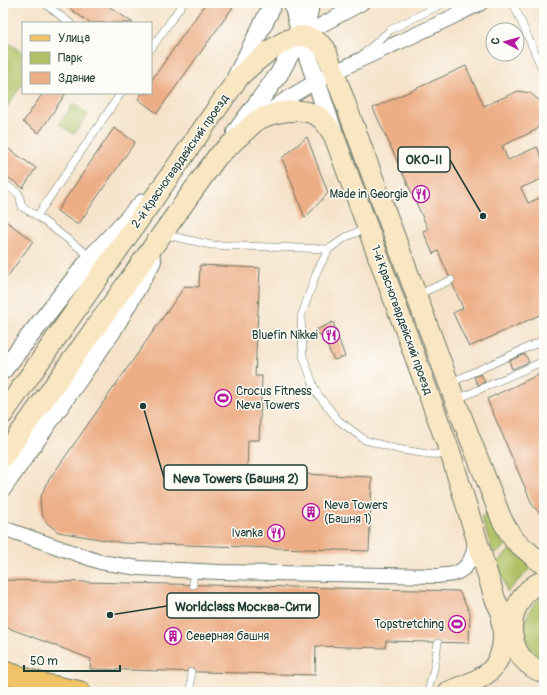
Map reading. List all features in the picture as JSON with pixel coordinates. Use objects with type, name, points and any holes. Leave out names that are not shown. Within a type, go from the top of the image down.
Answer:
[{"type":"main road","name":"2-й Красногвардейский проезд","points":[[3,414],[230,88],[250,66],[270,51],[288,40],[308,31]]},
{"type":"main road","name":"1-й Красногвардейский проезд","points":[[308,31],[310,38],[326,48],[452,392],[502,520],[514,540],[538,561],[544,564]]},
{"type":"main road","points":[[3,457],[217,157],[256,121],[276,113],[287,111],[308,112],[318,116],[327,125],[334,136]]},
{"type":"main road","name":"1-й Красногвардейский проезд","points":[[334,136],[451,455],[495,599],[513,637],[519,654],[528,664],[544,673]]},
{"type":"main road","points":[[513,637],[511,630],[513,617],[518,602],[528,590],[544,581]]},
{"type":"main road","points":[[448,692],[477,680],[488,673],[497,663],[502,647],[503,626],[495,599]]},
{"type":"main road","points":[[3,672],[50,688],[79,692]]},
{"type":"street","points":[[230,88],[269,12],[272,3]]},
{"type":"street","points":[[256,121],[277,106],[353,63],[481,3]]},
{"type":"street","points":[[217,157],[279,74],[308,31],[360,4]]},
{"type":"street","points":[[302,5],[308,31]]},
{"type":"street","name":"1-й Красногвардейский проезд","points":[[308,31],[316,83],[334,136]]},
{"type":"street","points":[[3,370],[15,350],[92,257],[175,168]]},
{"type":"street","points":[[3,487],[112,331],[194,189]]},
{"type":"street","points":[[3,528],[100,562],[193,578],[338,575],[438,576],[453,574],[464,570],[470,561],[475,546],[473,527]]},
{"type":"lane","points":[[44,3],[69,22]]},
{"type":"lane","points":[[152,48],[183,3]]},
{"type":"lane","points":[[360,4],[371,3]]},
{"type":"lane","points":[[353,63],[390,30],[444,3]]},
{"type":"lane","points":[[513,3],[544,73]]},
{"type":"lane","points":[[37,216],[120,94]]},
{"type":"lane","points":[[3,183],[19,194],[22,207],[37,216],[92,257]]},
{"type":"lane","points":[[368,228],[346,237],[329,249],[317,271],[302,317],[302,356],[316,392],[338,420],[365,440],[397,449],[428,454],[451,455]]},
{"type":"lane","points":[[167,235],[212,245],[329,249]]},
{"type":"lane","points":[[416,295],[451,280]]},
{"type":"lane","points":[[452,392],[544,340]]},
{"type":"lane","points":[[452,392],[544,361]]},
{"type":"lane","points":[[428,692],[438,643]]},
{"type":"lane","points":[[191,672],[191,692]]},
{"type":"green space","points":[[7,42],[22,52],[22,84],[3,113],[3,48]]},
{"type":"green space","points":[[73,104],[88,114],[74,134],[59,124]]},
{"type":"green space","points":[[487,513],[494,529],[506,545],[497,553],[493,552],[481,517]]},
{"type":"green space","points":[[511,549],[529,564],[530,569],[507,592],[497,562]]},
{"type":"green space","points":[[544,595],[544,660],[535,653],[529,645],[524,628],[530,610]]},
{"type":"building","points":[[62,3],[104,3],[132,22],[89,22]]},
{"type":"building","points":[[206,3],[236,3],[157,113],[138,99],[141,94],[152,94],[152,80]]},
{"type":"building","points":[[466,66],[484,106],[518,91],[530,93],[540,101],[543,120],[536,130],[502,146],[508,160],[537,147],[544,163],[544,178],[521,188],[528,203],[544,196],[544,313],[469,347],[453,313],[463,308],[438,251],[433,254],[423,231],[428,229],[373,108]]},
{"type":"building","points":[[42,94],[65,94],[39,133],[23,122]]},
{"type":"building","points":[[114,128],[135,142],[78,225],[57,211]]},
{"type":"building","points":[[307,137],[328,193],[305,218],[282,158]]},
{"type":"building","points":[[3,145],[36,168],[23,188],[3,174]]},
{"type":"building","points":[[3,219],[33,241],[3,283]]},
{"type":"building","points":[[200,265],[260,268],[255,376],[262,376],[259,440],[248,440],[247,475],[253,475],[253,472],[372,477],[369,551],[123,543],[58,532],[47,523],[43,517],[40,499],[46,484],[185,286],[199,287]]},
{"type":"building","points":[[333,322],[345,357],[334,360],[324,340],[316,330]]},
{"type":"building","points":[[525,354],[529,362],[512,369],[509,361]]},
{"type":"building","points":[[544,372],[544,519],[532,504],[487,399]]},
{"type":"building","points":[[481,374],[485,382],[478,385],[474,377]]},
{"type":"building","name":"Северная башня","points":[[3,580],[459,591],[470,613],[469,643],[386,641],[385,648],[316,646],[315,675],[90,669],[91,659],[3,626]]},
{"type":"place","name":"Made in Georgia","points":[[421,194]]},
{"type":"place","name":"ОКО-II","points":[[483,216]]},
{"type":"place","name":"Bluefin Nikkei","points":[[331,335]]},
{"type":"place","name":"Crocus Fitness Neva Towers","points":[[223,398]]},
{"type":"place","name":"Neva Towers (Башня 2)","points":[[143,406]]},
{"type":"place","name":"Neva Towers (Башня 1)","points":[[311,512]]},
{"type":"place","name":"Ivanka","points":[[276,533]]},
{"type":"place","name":"Worldclass Москва-Сити","points":[[110,615]]},
{"type":"place","name":"Topstretching","points":[[457,624]]},
{"type":"place","name":"Северная башня","points":[[173,636]]}]
